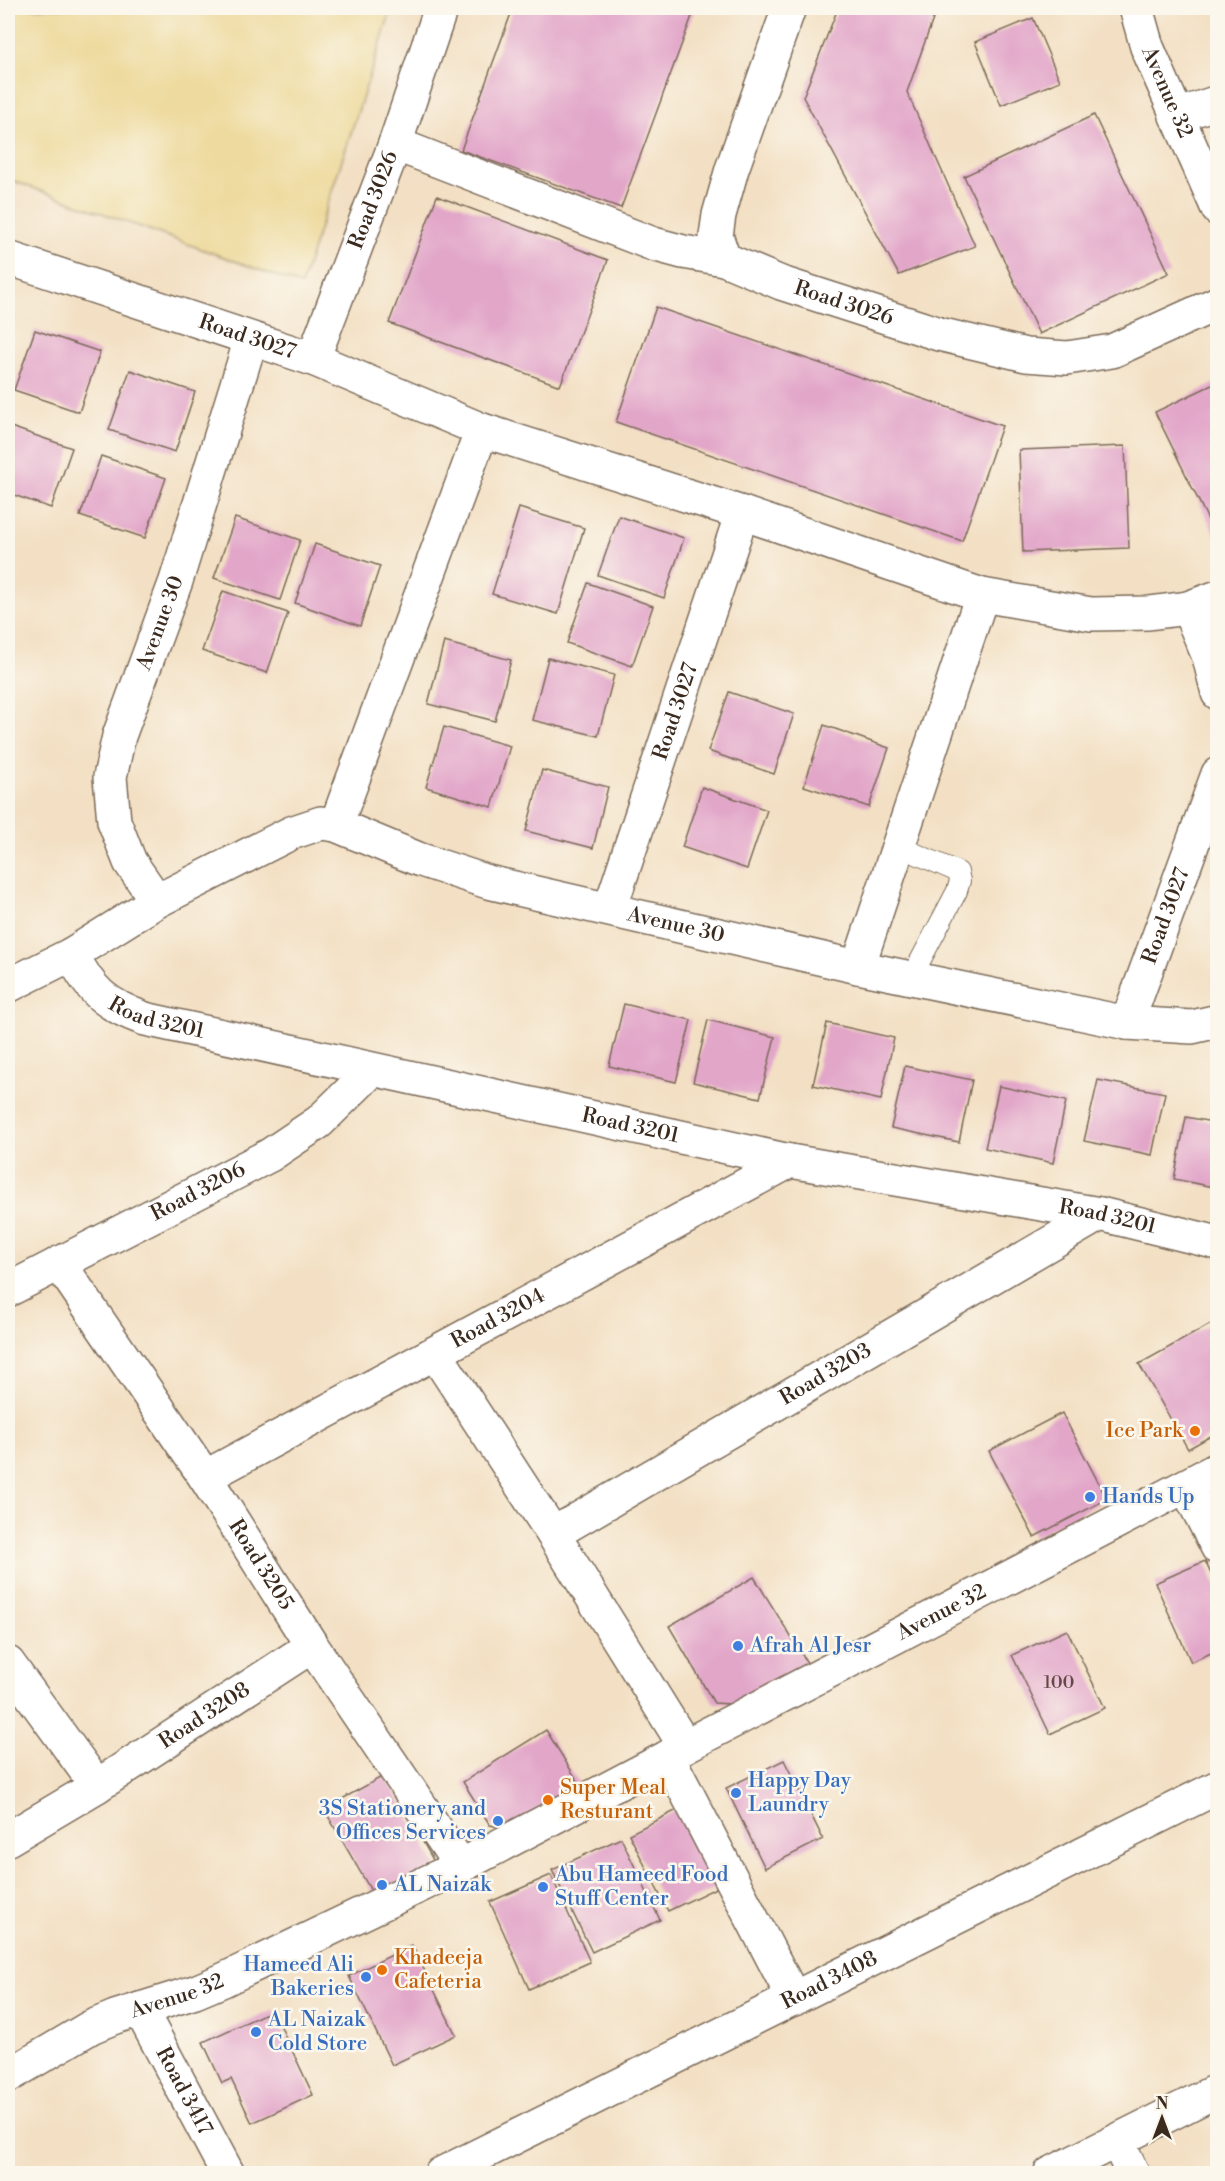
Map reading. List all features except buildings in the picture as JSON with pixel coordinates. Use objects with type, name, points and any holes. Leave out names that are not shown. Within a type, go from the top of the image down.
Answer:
[{"type":"street","name":"Road 3026","points":[[313,359],[395,144],[441,8]]},
{"type":"street","points":[[724,259],[716,236],[719,216],[732,169],[789,8]]},
{"type":"street","name":"Avenue 32","points":[[1136,8],[1147,47],[1218,209]]},
{"type":"street","points":[[1176,116],[1218,102]]},
{"type":"street","name":"Road 3026","points":[[395,144],[653,244],[724,259],[781,282],[939,334],[1026,355],[1067,358],[1112,351],[1218,303]]},
{"type":"street","name":"Road 3027","points":[[8,258],[313,359],[482,430],[742,513],[982,595],[1091,614],[1149,613],[1203,602],[1209,657],[1218,693]]},
{"type":"street","name":"Avenue 30","points":[[157,901],[130,862],[114,821],[110,777],[119,736],[176,581],[251,339]]},
{"type":"street","points":[[336,825],[482,430]]},
{"type":"street","name":"Road 3027","points":[[610,909],[742,513]]},
{"type":"street","points":[[858,967],[982,595]]},
{"type":"street","name":"Road 3027","points":[[1126,1023],[1218,774]]},
{"type":"street","name":"Avenue 30","points":[[8,986],[72,954],[157,901],[291,832],[321,823],[336,825],[418,860],[453,872],[525,892],[610,909],[858,967],[1126,1023],[1192,1027],[1218,1021]]},
{"type":"street","name":"Road 3201","points":[[72,954],[95,992],[110,1004],[145,1019],[790,1161],[1100,1214],[1218,1243]]},
{"type":"street","name":"Road 3206","points":[[8,1290],[296,1140],[333,1110],[372,1070]]},
{"type":"street","name":"Road 3204","points":[[205,1477],[790,1161]]},
{"type":"street","name":"Road 3203","points":[[553,1534],[1100,1214]]},
{"type":"street","name":"Road 3205","points":[[59,1263],[205,1477],[312,1646],[461,1866]]},
{"type":"street","points":[[435,1353],[553,1534],[677,1752],[794,1999]]},
{"type":"street","name":"Avenue 32","points":[[8,2076],[91,2027],[221,1981],[461,1866],[1218,1469]]},
{"type":"street","points":[[1186,1486],[1218,1548]]},
{"type":"street","name":"Road 3208","points":[[8,1839],[97,1786],[312,1646]]},
{"type":"street","points":[[8,1663],[97,1786]]},
{"type":"street","name":"Road 3408","points":[[441,2174],[1218,1787]]},
{"type":"street","name":"Road 3417","points":[[140,2009],[228,2174]]},
{"type":"street","points":[[1050,2174],[1218,2090]]},
{"type":"street","points":[[1117,2141],[1133,2174]]},
{"type":"lane","points":[[898,846],[958,872],[960,881],[957,891],[911,978]]},
{"type":"sand","points":[[8,8],[392,8],[301,285],[8,179]]},
{"type":"place","name":"Ice Park","points":[[1195,1431]]},
{"type":"place","name":"Hands Up","points":[[1090,1497]]},
{"type":"place","name":"Afrah Al Jesr","points":[[738,1646]]},
{"type":"place","name":"Happy Day Laundry","points":[[736,1793]]},
{"type":"place","name":"Super Meal Resturant","points":[[548,1800]]},
{"type":"place","name":"3S Stationery and Offices Services","points":[[498,1821]]},
{"type":"place","name":"AL Naizak","points":[[382,1885]]},
{"type":"place","name":"Abu Hameed Food Stuff Center","points":[[543,1887]]},
{"type":"place","name":"Khadeeja Cafeteria","points":[[382,1970]]},
{"type":"place","name":"Hameed Ali Bakeries","points":[[366,1977]]},
{"type":"place","name":"AL Naizak Cold Store","points":[[256,2032]]}]
